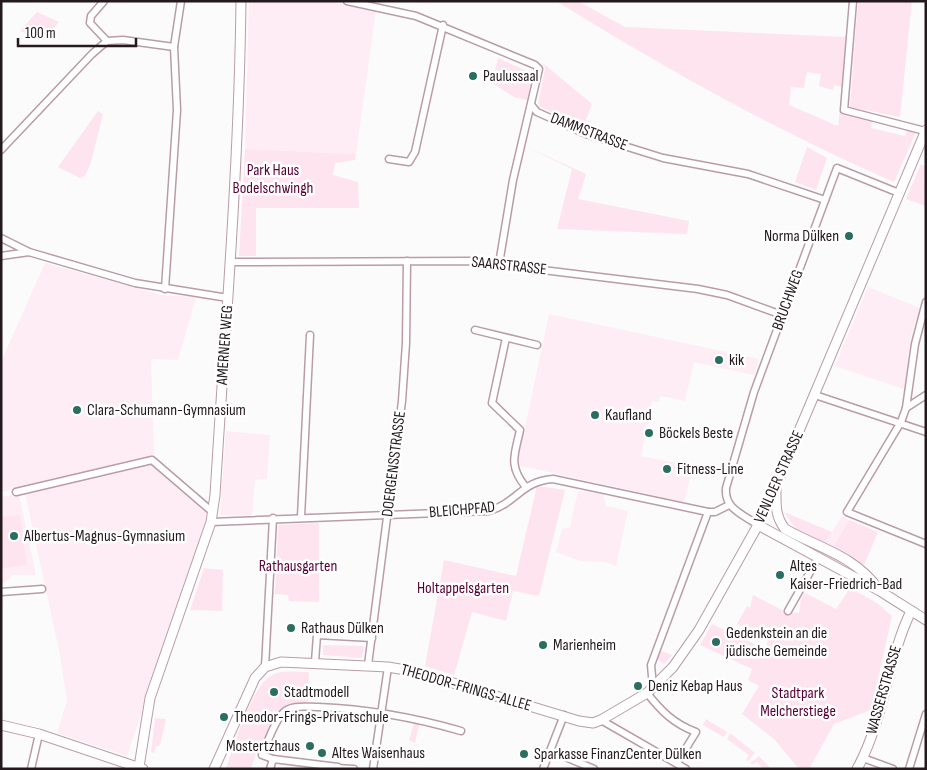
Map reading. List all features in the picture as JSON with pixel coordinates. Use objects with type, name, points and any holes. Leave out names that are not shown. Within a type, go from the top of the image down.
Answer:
[{"type":"main road","name":"AMERNER WEG","points":[[140,768],[150,698],[211,522],[213,509],[232,262],[240,89],[241,1]]},
{"type":"main road","name":"VENLOER STRASSE","points":[[601,720],[650,690],[673,666],[699,630],[758,525],[815,395],[926,130]]},
{"type":"main road","points":[[777,483],[775,508],[778,520],[785,528],[858,566],[871,578],[880,591]]},
{"type":"main road","points":[[758,525],[880,591],[926,620]]},
{"type":"main road","name":"WASSERSTRASSE","points":[[857,769],[878,720],[898,644],[911,611]]},
{"type":"main road","name":"THEODOR-FRINGS-ALLEE","points":[[265,667],[281,662],[315,662],[388,667],[417,672],[593,723],[601,720]]},
{"type":"main road","points":[[214,769],[255,678],[265,667]]},
{"type":"main road","points":[[1,725],[39,734],[140,768]]},
{"type":"street","points":[[104,1],[91,16],[90,23],[107,41]]},
{"type":"street","points":[[165,289],[178,110],[174,47],[180,1]]},
{"type":"street","name":"DAMMSTRASSE","points":[[347,1],[384,8],[443,25],[535,65],[539,70],[532,106],[537,112],[586,134],[663,158],[748,174],[825,200]]},
{"type":"street","points":[[853,1],[844,110],[926,130]]},
{"type":"street","points":[[389,159],[409,162],[415,152],[443,25]]},
{"type":"street","points":[[1,150],[92,54],[107,41],[122,40],[174,47]]},
{"type":"street","points":[[499,264],[513,180],[532,106]]},
{"type":"street","name":"BRUCHWEG","points":[[729,505],[725,498],[726,488],[757,386],[837,168],[900,193]]},
{"type":"street","points":[[1,238],[29,252],[135,283],[228,298]]},
{"type":"street","points":[[1,256],[29,252]]},
{"type":"street","name":"DOERGENSSTRASSE","points":[[368,665],[402,401],[406,343],[407,261]]},
{"type":"street","name":"SAARSTRASSE","points":[[232,262],[470,261],[708,291],[728,295],[782,315]]},
{"type":"street","points":[[926,302],[915,344],[906,408],[901,422],[847,512],[926,544]]},
{"type":"street","points":[[475,330],[498,334],[506,338],[537,345]]},
{"type":"street","points":[[301,517],[310,335]]},
{"type":"street","points":[[506,338],[492,403],[520,430],[513,464],[517,476],[525,486]]},
{"type":"street","points":[[815,395],[901,422],[926,432]]},
{"type":"street","points":[[906,408],[926,395]]},
{"type":"street","points":[[16,492],[152,460],[209,509],[213,509]]},
{"type":"street","name":"BLEICHPFAD","points":[[211,522],[273,518],[489,511],[510,502],[525,486],[536,481],[553,479],[708,512]]},
{"type":"street","points":[[677,763],[696,732],[681,726],[661,711],[650,690],[651,665],[708,512],[715,512],[729,505],[758,525]]},
{"type":"street","points":[[265,667],[273,518]]},
{"type":"street","points":[[788,611],[818,558]]},
{"type":"street","points":[[1,592],[42,589]]},
{"type":"street","points":[[315,662],[317,635],[372,638]]},
{"type":"street","points":[[373,769],[383,712],[388,667]]},
{"type":"street","points":[[354,769],[273,759],[262,755],[283,713],[293,707],[351,708],[383,712],[420,719],[461,731]]},
{"type":"street","points":[[909,769],[926,714]]},
{"type":"street","points":[[543,769],[564,715]]},
{"type":"street","points":[[601,720],[686,769]]},
{"type":"street","points":[[31,769],[39,734]]},
{"type":"street","points":[[551,751],[594,769]]},
{"type":"street","points":[[863,758],[893,769]]},
{"type":"street","points":[[270,769],[273,759]]},
{"type":"shaded area","points":[[249,1],[327,1],[376,10],[356,154],[245,149]]},
{"type":"shaded area","name":"Clara-Schumann-Gymnasium","points":[[45,263],[161,295],[196,297],[178,360],[151,359],[154,457],[1,492],[1,362]]},
{"type":"shaded area","points":[[868,287],[920,308],[911,335],[904,389],[835,366]]},
{"type":"shaded area","points":[[549,314],[759,359],[754,375],[694,362],[685,401],[660,396],[659,402],[652,401],[641,456],[693,466],[684,502],[517,465]]},
{"type":"shaded area","points":[[226,431],[270,435],[267,479],[255,480],[252,515],[220,515]]},
{"type":"shaded area","points":[[152,464],[203,507],[207,517],[127,756],[57,733],[67,701],[60,655],[25,493]]},
{"type":"shaded area","points":[[578,491],[603,494],[606,506],[628,511],[616,566],[605,562],[580,561],[556,552],[562,529],[570,527]]},
{"type":"shaded area","name":"Albertus-Magnus-Gymnasium","points":[[19,494],[36,575],[12,575],[1,586],[1,497]]},
{"type":"shaded area","points":[[842,516],[849,520],[833,547],[825,543]]},
{"type":"green space","points":[[556,1],[578,1],[625,27],[846,37],[842,87],[834,85],[833,90],[819,86],[821,74],[807,72],[804,88],[791,87],[789,105],[838,126],[840,108],[843,113],[872,121],[871,128],[905,136],[907,130],[916,132],[894,182],[807,142],[722,98]]},
{"type":"green space","points":[[858,1],[912,1],[900,117],[850,107]]},
{"type":"green space","points":[[37,12],[59,22],[43,40],[20,31]]},
{"type":"green space","points":[[498,58],[533,74],[527,100],[514,97],[492,83]]},
{"type":"green space","points":[[544,64],[592,104],[583,127],[538,104],[545,69]]},
{"type":"green space","points":[[98,111],[103,114],[91,162],[85,176],[80,178],[58,167]]},
{"type":"green space","points":[[523,145],[586,174],[578,199],[689,221],[687,234],[557,229],[572,169]]},
{"type":"green space","points":[[807,147],[827,158],[816,190],[795,182]]},
{"type":"green space","name":"Park Haus Bodelschwingh","points":[[245,149],[356,154],[355,160],[335,163],[333,175],[358,182],[359,208],[256,208],[256,256],[239,256]]},
{"type":"green space","points":[[921,164],[926,167],[926,206],[906,199]]},
{"type":"green space","name":"Holtappelsgarten","points":[[537,486],[565,490],[539,596],[513,591],[506,621],[472,612],[454,675],[425,666],[444,560],[516,576]]},
{"type":"green space","points":[[784,512],[832,532],[825,543],[795,528]]},
{"type":"green space","points":[[20,515],[27,565],[1,569],[1,517]]},
{"type":"green space","points":[[849,520],[878,532],[864,565],[833,547]]},
{"type":"green space","name":"Rathausgarten","points":[[319,523],[319,602],[289,601],[288,595],[275,594],[278,525]]},
{"type":"green space","points":[[204,568],[223,570],[222,611],[190,610]]},
{"type":"green space","name":"Stadtpark Melcherstiege","points":[[850,588],[877,603],[892,616],[871,710],[834,724],[809,769],[799,769],[775,740],[742,714],[759,686],[748,680],[752,669],[700,645],[712,624],[765,649],[768,641],[737,624],[747,606],[750,608],[753,595],[786,612],[799,613],[801,599],[805,593],[836,609]]},
{"type":"green space","points":[[323,645],[364,646],[362,658],[323,655]]},
{"type":"green space","points":[[659,650],[672,655],[664,664],[656,658]]},
{"type":"green space","points":[[309,672],[308,705],[289,704],[283,708],[261,754],[256,753],[251,769],[226,769],[244,717],[258,690],[266,680],[278,673]]},
{"type":"green space","points":[[155,718],[166,719],[160,746],[156,746],[154,753],[151,752]]},
{"type":"green space","points":[[706,719],[727,732],[724,737],[703,725]]},
{"type":"green space","points":[[415,720],[420,721],[415,743],[409,740]]},
{"type":"green space","points":[[730,733],[755,753],[748,761],[746,760],[749,755],[727,739]]},
{"type":"green space","points":[[759,756],[771,769],[763,769],[757,762],[752,765],[750,763]]},
{"type":"place","name":"Paulussaal","points":[[473,76]]},
{"type":"place","name":"Norma Dülken","points":[[849,236]]},
{"type":"place","name":"kik","points":[[719,360]]},
{"type":"place","name":"Clara-Schumann-Gymnasium","points":[[77,410]]},
{"type":"place","name":"Kaufland","points":[[595,415]]},
{"type":"place","name":"Böckels Beste","points":[[649,433]]},
{"type":"place","name":"Fitness-Line","points":[[667,469]]},
{"type":"place","name":"Albertus-Magnus-Gymnasium","points":[[14,536]]},
{"type":"place","name":"Altes Kaiser-Friedrich-Bad","points":[[780,575]]},
{"type":"place","name":"Rathaus Dülken","points":[[291,628]]},
{"type":"place","name":"Gedenkstein an die jüdische Gemeinde","points":[[716,642]]},
{"type":"place","name":"Marienheim","points":[[543,645]]},
{"type":"place","name":"Deniz Kebap Haus","points":[[638,686]]},
{"type":"place","name":"Stadtmodell","points":[[274,692]]},
{"type":"place","name":"Theodor-Frings-Privatschule","points":[[224,717]]},
{"type":"place","name":"Mostertzhaus","points":[[310,746]]},
{"type":"place","name":"Altes Waisenhaus","points":[[322,753]]},
{"type":"place","name":"Sparkasse FinanzCenter Dülken","points":[[524,754]]}]
